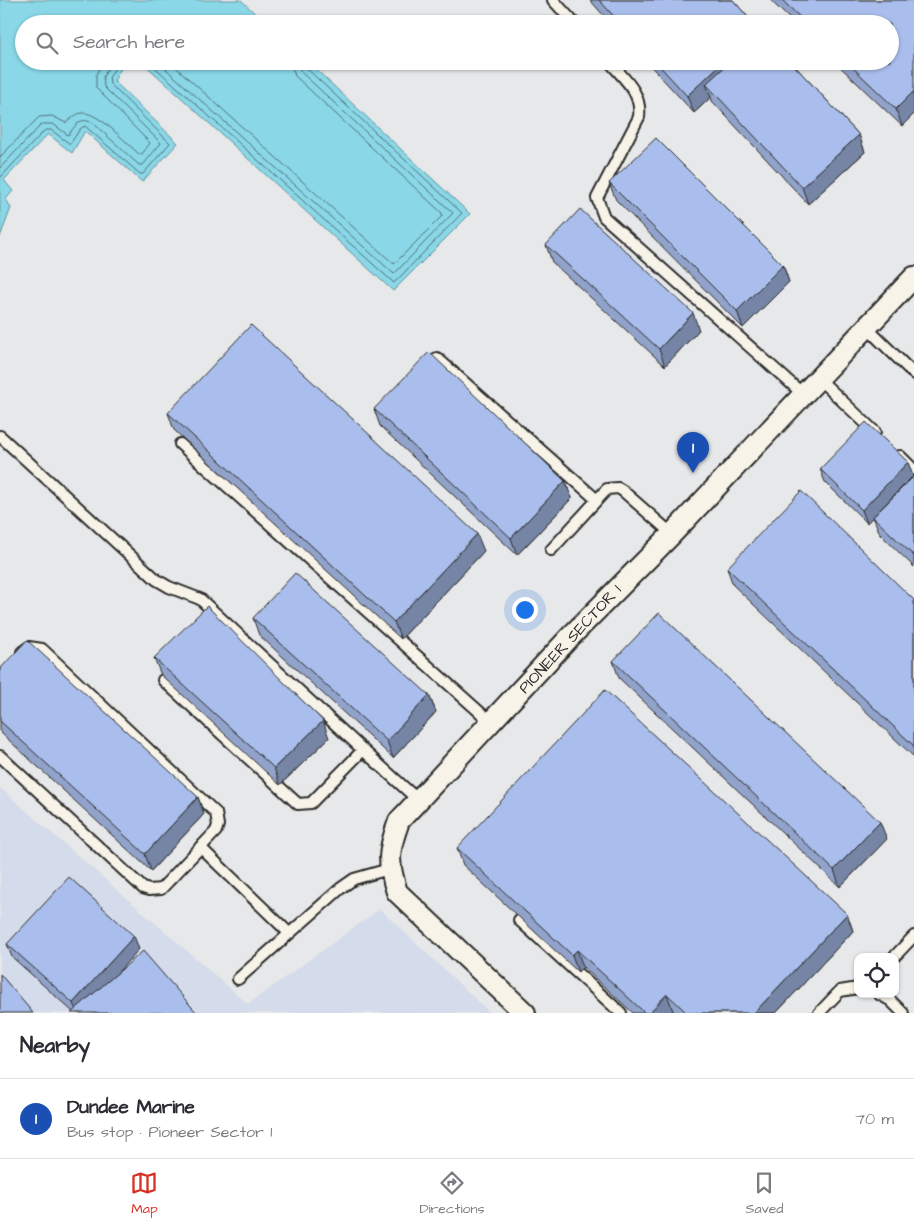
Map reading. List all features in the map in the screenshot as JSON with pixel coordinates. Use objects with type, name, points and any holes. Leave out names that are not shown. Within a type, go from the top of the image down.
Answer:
[{"type":"street","name":"PIONEER SECTOR 1","points":[[525,1013],[397,892],[389,869],[390,845],[399,821],[570,637],[672,534],[914,277]]},
{"type":"lane","points":[[553,0],[567,15]]},
{"type":"lane","points":[[617,70],[636,91],[641,105],[639,117],[597,198],[604,217],[804,395]]},
{"type":"lane","points":[[867,328],[914,374]]},
{"type":"lane","points":[[437,358],[597,500]]},
{"type":"lane","points":[[819,379],[914,470]]},
{"type":"lane","points":[[0,436],[157,580],[169,587],[200,599],[418,800]]},
{"type":"lane","points":[[180,444],[492,723]]},
{"type":"lane","points":[[551,550],[607,489],[618,488],[672,534]]},
{"type":"lane","points":[[0,756],[143,888],[156,891],[161,889],[216,831],[218,825],[216,813],[42,650],[29,647],[12,661]]},
{"type":"lane","points":[[163,680],[298,804],[311,803],[363,750]]},
{"type":"lane","points":[[200,847],[289,933]]},
{"type":"lane","points":[[238,979],[340,888],[354,879],[389,869]]},
{"type":"lane","points":[[519,920],[621,1013]]},
{"type":"lane","points":[[898,953],[914,936]]},
{"type":"lane","points":[[819,1013],[840,991],[854,989]]},
{"type":"lane","points":[[886,998],[903,1013]]},
{"type":"shaded area","points":[[0,788],[248,1004],[380,909],[490,1013],[0,1013]]},
{"type":"water","points":[[0,0],[241,0],[257,15],[15,15],[15,70],[120,70],[114,81],[178,143],[142,182],[85,131],[72,153],[48,134],[4,180],[13,191],[6,199],[11,208],[0,237]]},
{"type":"water","points":[[151,70],[317,70],[470,214],[393,291]]},
{"type":"building","points":[[599,0],[733,0],[746,15],[613,15]]},
{"type":"building","points":[[782,0],[914,0],[914,91],[896,109],[855,70],[899,70],[899,15],[798,15]]},
{"type":"building","points":[[663,70],[714,70],[687,96]]},
{"type":"building","points":[[721,70],[798,70],[859,135],[802,187],[706,84]]},
{"type":"building","points":[[656,138],[783,265],[737,311],[609,183]]},
{"type":"building","points":[[580,209],[693,313],[659,349],[546,245]]},
{"type":"building","points":[[251,325],[477,534],[394,622],[168,413]]},
{"type":"building","points":[[429,352],[565,481],[511,538],[374,409]]},
{"type":"building","points":[[866,422],[908,462],[862,510],[820,469]]},
{"type":"building","points":[[912,478],[914,479],[914,556],[873,517]]},
{"type":"building","points":[[801,491],[914,600],[914,746],[727,568]]},
{"type":"building","points":[[295,573],[429,695],[387,741],[253,618]]},
{"type":"building","points":[[207,606],[323,721],[274,768],[154,658]]},
{"type":"building","points":[[659,613],[880,822],[834,870],[613,661]]},
{"type":"building","points":[[27,640],[198,797],[145,854],[0,721],[0,669]]},
{"type":"building","points":[[605,690],[847,914],[754,1013],[687,1013],[667,994],[649,1013],[645,1013],[577,950],[572,955],[457,848]]},
{"type":"building","points":[[69,877],[134,936],[73,1003],[7,944]]},
{"type":"building","points":[[143,951],[197,1013],[71,1013]]},
{"type":"building","points":[[0,974],[33,1013],[0,1013]]},
{"type":"place","name":"Dundee Marine","points":[[693,473]]}]
